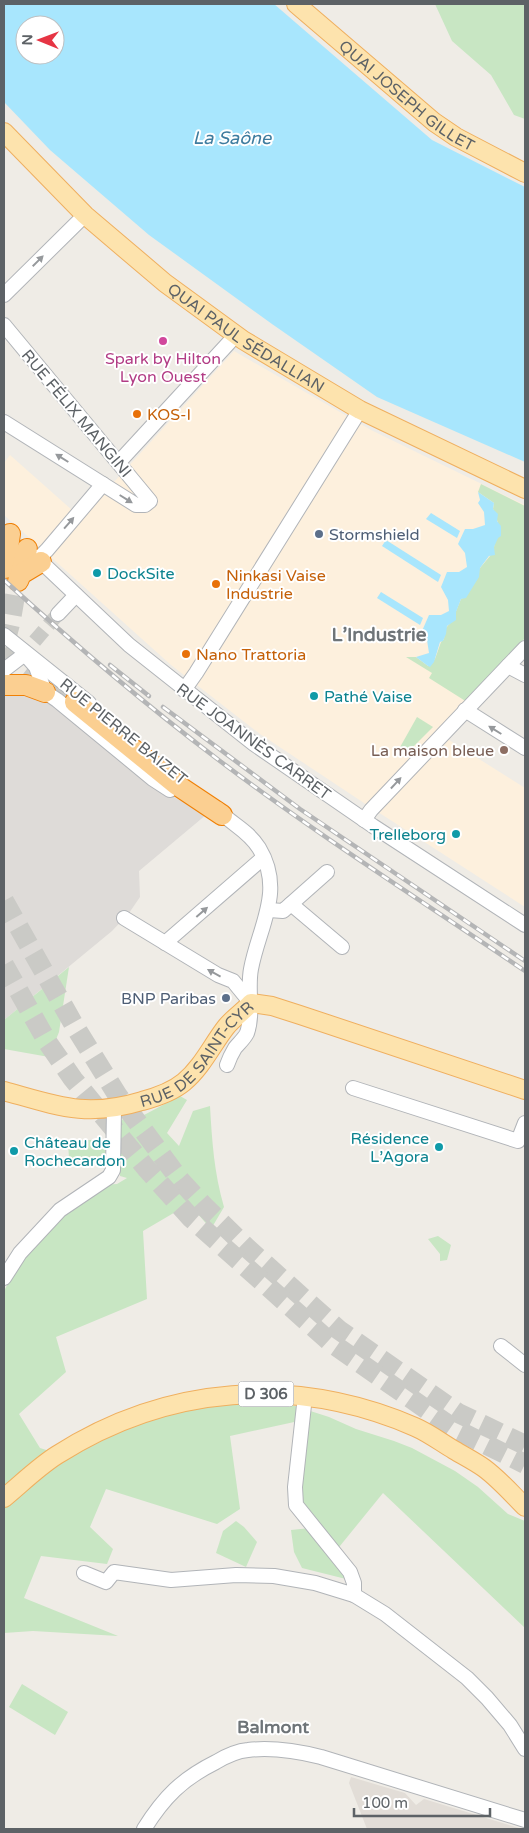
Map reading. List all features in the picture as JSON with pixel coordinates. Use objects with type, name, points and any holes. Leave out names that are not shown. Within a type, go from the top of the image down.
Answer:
[{"type":"highway","points":[[7,531],[15,574]]},
{"type":"highway","points":[[15,574],[34,555]]},
{"type":"highway","points":[[6,677],[45,692]]},
{"type":"highway","points":[[75,702],[177,785],[222,815]]},
{"type":"main road","name":"QUAI JOSEPH GILLET","points":[[296,4],[434,122],[456,137],[525,173]]},
{"type":"main road","name":"QUAI PAUL SÉDALLIAN","points":[[4,132],[85,215],[165,283],[236,335],[360,410],[525,489]]},
{"type":"main road","name":"RUE DE SAINT-CYR","points":[[4,1091],[72,1109],[114,1109],[160,1096],[184,1082],[212,1049],[228,1025],[251,1003],[272,1006],[292,1012],[525,1090]]},
{"type":"main road","name":"D 306","points":[[4,1498],[56,1455],[92,1435],[150,1411],[183,1402],[219,1396],[279,1394],[339,1402],[374,1412],[417,1428],[484,1468],[525,1507]]},
{"type":"street","points":[[4,295],[85,215]]},
{"type":"street","name":"RUE FÉLIX MANGINI","points":[[4,325],[150,501],[145,505],[136,505],[103,484]]},
{"type":"street","points":[[119,462],[236,335]]},
{"type":"street","points":[[184,690],[360,410]]},
{"type":"street","points":[[4,422],[103,484],[42,556],[34,555]]},
{"type":"street","name":"RUE JOANNÈS CARRET","points":[[7,531],[129,645],[254,744],[364,820],[525,925]]},
{"type":"street","points":[[58,614],[76,595]]},
{"type":"street","name":"RUE PIERRE BAIZET","points":[[4,635],[36,668],[45,692],[153,778],[203,808],[222,815],[244,830],[264,858],[268,868],[270,888],[269,910],[251,969],[251,1003],[245,1036],[232,1053],[227,1065]]},
{"type":"street","points":[[364,820],[371,810],[525,648]]},
{"type":"street","points":[[6,677],[21,654]]},
{"type":"street","name":"RUE PIERRE BAIZET","points":[[21,654],[47,668],[210,800],[222,815]]},
{"type":"street","points":[[508,666],[525,675]]},
{"type":"street","points":[[465,710],[525,748]]},
{"type":"street","points":[[165,943],[264,858]]},
{"type":"street","points":[[269,910],[283,911],[327,872]]},
{"type":"street","points":[[290,904],[342,947]]},
{"type":"street","points":[[124,918],[218,975],[233,981],[251,1003]]},
{"type":"street","points":[[353,1088],[521,1143],[525,1123]]},
{"type":"street","points":[[4,1278],[20,1252],[60,1210],[109,1177],[113,1170],[114,1109]]},
{"type":"street","points":[[501,1346],[525,1365]]},
{"type":"street","points":[[305,1396],[295,1487],[296,1505],[350,1572],[354,1583],[354,1595]]},
{"type":"street","points":[[84,1574],[106,1582],[114,1572],[171,1580],[236,1575],[274,1576],[315,1583],[354,1595],[385,1614],[467,1678],[488,1698],[510,1725],[525,1750]]},
{"type":"street","points":[[144,1829],[162,1802],[175,1788],[196,1772],[229,1755],[246,1750],[261,1749],[295,1750],[525,1820]]},
{"type":"shaded area","points":[[234,351],[371,430],[525,505],[467,702],[441,735],[525,788],[525,907],[260,734],[171,665],[4,515],[4,463],[10,455],[81,518]]},
{"type":"shaded area","points":[[11,691],[46,700],[162,791],[207,814],[139,871],[140,897],[129,913],[112,931],[4,1020],[4,697]]},
{"type":"shaded area","points":[[351,1777],[405,1793],[416,1805],[424,1799],[522,1829],[367,1829],[349,1783]]},
{"type":"green space","points":[[435,4],[525,4],[525,119],[514,115],[491,75],[452,41]]},
{"type":"green space","points":[[481,484],[525,506],[525,638],[467,702],[429,678],[432,673],[406,657],[416,657],[428,666],[435,659],[441,642],[444,639],[445,629],[452,621],[461,599],[494,547],[498,523],[493,509],[494,503],[478,492]]},
{"type":"green space","points":[[417,717],[433,727],[406,754],[399,749]]},
{"type":"green space","points":[[69,967],[59,1032],[49,1057],[4,1049],[4,1020]]},
{"type":"green space","points":[[180,1096],[187,1100],[167,1133],[179,1146],[193,1111],[210,1106],[216,1169],[224,1207],[211,1229],[189,1204],[143,1231],[147,1299],[56,1337],[66,1372],[19,1414],[40,1448],[62,1455],[179,1407],[273,1399],[394,1441],[412,1448],[455,1471],[478,1487],[508,1514],[525,1521],[525,1628],[383,1493],[331,1557],[346,1579],[302,1568],[294,1552],[291,1530],[310,1528],[296,1505],[308,1419],[230,1436],[240,1509],[217,1524],[106,1489],[90,1527],[113,1549],[107,1564],[41,1556],[24,1598],[118,1636],[33,1631],[4,1633],[4,1291],[23,1255],[53,1223],[103,1185],[117,1184],[127,1178],[120,1176],[120,1122],[123,1119],[144,1115]]},
{"type":"green space","points":[[68,1140],[105,1140],[106,1158],[69,1159]]},
{"type":"green space","points":[[438,1236],[451,1245],[447,1260],[440,1261],[440,1254],[428,1239]]},
{"type":"green space","points":[[236,1521],[257,1542],[246,1567],[216,1553],[223,1531]]},
{"type":"green space","points":[[22,1684],[68,1712],[55,1735],[9,1707]]},
{"type":"water","name":"La Saône","points":[[4,4],[274,4],[432,140],[525,187],[525,462],[377,397],[149,235],[50,150],[4,102]]},
{"type":"water","points":[[478,492],[494,503],[493,509],[498,514],[497,521],[501,526],[501,536],[494,547],[495,555],[489,556],[480,568],[479,577],[466,598],[461,599],[456,612],[456,620],[447,626],[446,634],[443,641],[440,642],[434,662],[430,667],[416,657],[429,653],[427,640],[422,631],[429,615],[441,615],[449,611],[448,600],[441,587],[447,572],[459,572],[467,567],[465,553],[458,544],[465,529],[473,529],[485,525],[484,512],[478,503],[480,500]]},
{"type":"water","points":[[431,513],[460,531],[457,538],[426,519]]},
{"type":"water","points":[[386,540],[441,575],[438,582],[382,546]]},
{"type":"water","points":[[381,592],[423,618],[420,625],[377,598]]},
{"type":"tunnel","points":[[4,644],[11,621],[18,581]]},
{"type":"tunnel","points":[[21,657],[58,614]]},
{"type":"tunnel","points":[[4,650],[17,657],[75,702]]},
{"type":"tunnel","points":[[4,901],[74,1025],[118,1096],[180,1180],[205,1207],[246,1247],[339,1330],[458,1413],[525,1445]]},
{"type":"tunnel","points":[[4,965],[48,1043],[73,1079],[146,1168],[191,1218],[330,1342],[453,1428],[525,1464]]},
{"type":"railway","points":[[4,580],[108,671],[216,758],[331,840],[525,971]]},
{"type":"railway","points":[[110,665],[149,696]]},
{"type":"railway","points":[[163,707],[300,809],[525,961]]},
{"type":"place","name":"Spark by Hilton Lyon Ouest","points":[[163,341]]},
{"type":"place","name":"KOS-I","points":[[137,414]]},
{"type":"place","name":"Stormshield","points":[[319,534]]},
{"type":"place","name":"DockSite","points":[[97,573]]},
{"type":"place","name":"Ninkasi Vaise Industrie","points":[[216,584]]},
{"type":"place","name":"Nano Trattoria","points":[[186,654]]},
{"type":"place","name":"Pathé Vaise","points":[[314,696]]},
{"type":"place","name":"La maison bleue","points":[[504,750]]},
{"type":"place","name":"Trelleborg","points":[[456,834]]},
{"type":"place","name":"BNP Paribas","points":[[226,998]]},
{"type":"place","name":"Résidence L’Agora","points":[[439,1147]]},
{"type":"place","name":"Château de Rochecardon","points":[[14,1151]]},
{"type":"district","name":"L’Industrie","points":[[379,634]]},
{"type":"district","name":"Balmont","points":[[273,1727]]}]
